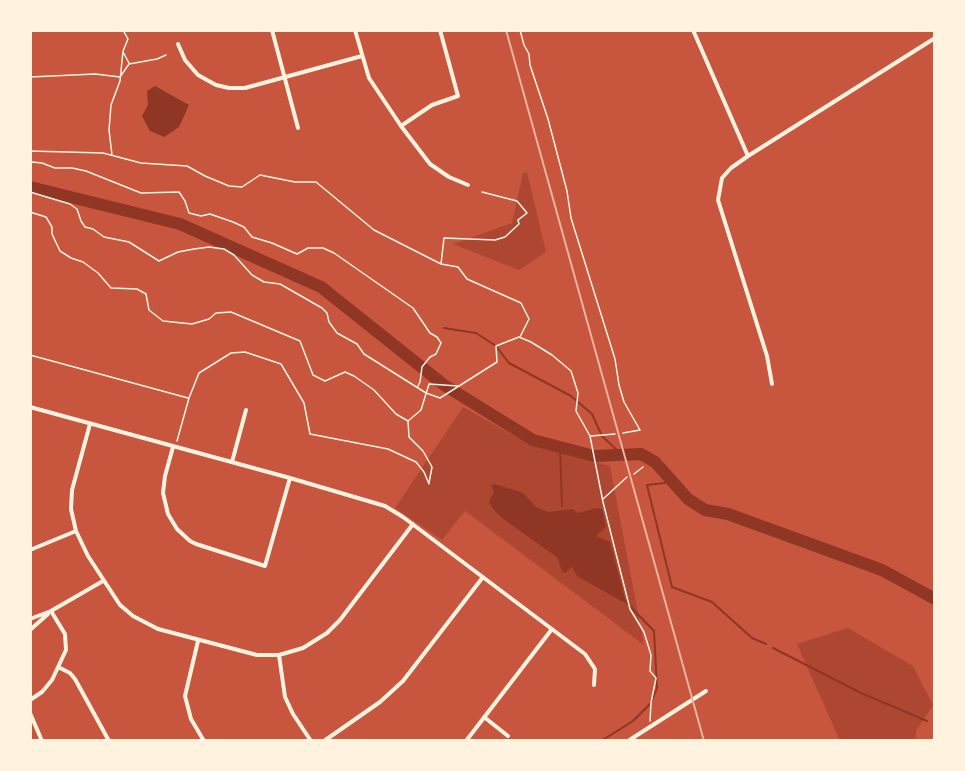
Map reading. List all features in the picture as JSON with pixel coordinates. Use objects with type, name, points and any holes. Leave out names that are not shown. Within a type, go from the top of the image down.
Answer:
[{"type":"street","points":[[272,30],[298,128]]},
{"type":"street","points":[[355,30],[373,86],[401,126],[430,164],[449,177],[468,185]]},
{"type":"street","points":[[401,126],[432,105],[458,96],[440,30]]},
{"type":"street","points":[[693,30],[748,156]]},
{"type":"street","points":[[772,384],[767,356],[718,200],[722,178],[731,168],[748,156],[935,38]]},
{"type":"street","points":[[178,44],[189,66],[204,79],[229,88],[245,88],[362,56]]},
{"type":"street","points":[[30,407],[373,501],[398,513],[590,660],[596,674],[594,686]]},
{"type":"street","points":[[232,462],[246,410]]},
{"type":"street","points":[[90,423],[72,490],[71,509],[76,531],[103,581],[120,605],[133,616],[158,629],[257,655],[279,655],[313,644],[334,627],[413,524]]},
{"type":"street","points":[[173,447],[163,493],[168,514],[177,529],[196,544],[265,566],[290,478]]},
{"type":"street","points":[[30,550],[76,531]]},
{"type":"street","points":[[324,741],[380,702],[403,681],[483,577]]},
{"type":"street","points":[[30,619],[51,611],[103,581]]},
{"type":"street","points":[[30,630],[51,611]]},
{"type":"street","points":[[30,700],[47,686],[60,668],[66,650],[67,640],[51,611]]},
{"type":"street","points":[[466,741],[552,629]]},
{"type":"street","points":[[198,641],[185,696],[191,719],[204,741]]},
{"type":"street","points":[[279,655],[285,697],[311,741]]},
{"type":"street","points":[[60,668],[70,673],[75,679],[109,741]]},
{"type":"street","points":[[628,741],[706,692]]},
{"type":"street","points":[[30,713],[42,741]]},
{"type":"street","points":[[484,717],[508,736]]},
{"type":"path","points":[[112,155],[109,130],[111,105],[120,77],[123,51],[128,39],[123,30]]},
{"type":"path","points":[[519,30],[530,54],[532,74],[548,119],[567,191],[571,218],[615,358],[624,402],[640,430],[622,433]]},
{"type":"path","points":[[123,51],[129,64]]},
{"type":"path","points":[[120,77],[129,64],[166,55]]},
{"type":"path","points":[[30,77],[95,74],[120,77]]},
{"type":"path","points":[[30,151],[103,153],[141,163],[187,166],[229,186],[242,187],[260,175],[295,182],[316,182],[345,203],[374,230],[441,264],[458,267],[467,279],[521,303],[529,319],[519,337],[496,346],[497,362],[440,398],[403,380],[364,354],[357,344],[337,333],[329,322],[327,312],[280,284],[258,279],[243,267],[234,255],[224,249],[209,247],[194,249],[178,252],[159,261],[129,242],[104,237],[93,229],[85,227],[77,209],[70,204],[30,192]]},
{"type":"path","points":[[30,166],[32,162],[55,168],[72,168],[141,193],[179,192],[189,213],[201,216],[210,214],[233,222],[244,227],[252,237],[297,254],[308,248],[323,249],[334,254],[413,308],[430,333],[441,343],[436,354],[429,357],[422,367],[420,382],[417,386]]},
{"type":"path","points":[[441,264],[444,238],[495,240],[505,237],[519,224],[518,220],[527,213],[518,201],[482,192]]},
{"type":"path","points":[[30,212],[46,217],[52,226],[52,234],[60,250],[98,273],[111,288],[137,289],[146,294],[149,309],[163,321],[192,324],[209,319],[216,313],[231,312],[300,341],[314,375],[325,381],[345,372],[354,376],[374,390],[396,414],[408,421]]},
{"type":"path","points":[[519,337],[552,354],[571,371],[578,393],[576,411],[590,436],[630,609],[644,632],[651,655],[650,671],[656,678],[650,721]]},
{"type":"path","points":[[177,441],[189,398],[199,373],[231,353],[245,352],[281,364],[304,403],[310,434],[388,449],[416,462],[424,472],[429,484],[432,467],[423,451],[410,437],[408,421]]},
{"type":"path","points":[[30,355],[189,398]]},
{"type":"path","points":[[408,421],[421,410],[429,384],[459,386]]},
{"type":"path","points":[[590,436],[615,434]]},
{"type":"path","points":[[634,474],[643,467]]},
{"type":"path","points":[[603,500],[627,477]]},
{"type":"shaded area","points":[[155,86],[189,105],[179,127],[164,137],[150,131],[142,116],[148,105],[147,91]]},
{"type":"shaded area","points":[[527,172],[546,252],[519,270],[453,244],[512,223],[523,173]]},
{"type":"shaded area","points":[[463,407],[531,445],[610,466],[644,645],[465,511],[442,540],[395,508]]},
{"type":"shaded area","points":[[494,484],[524,494],[536,507],[548,512],[573,509],[577,513],[602,509],[606,527],[596,536],[610,542],[625,599],[623,602],[577,576],[572,567],[565,573],[562,572],[558,558],[502,518],[489,502],[494,492],[491,486]]},
{"type":"shaded area","points":[[848,628],[913,666],[933,705],[916,731],[916,741],[840,741],[797,644]]},
{"type":"waterway","points":[[30,187],[180,224],[321,287],[444,385],[533,440],[594,456],[641,454],[655,462],[688,499],[705,510],[728,514],[882,570],[935,599]]},
{"type":"waterway","points":[[444,328],[476,333],[496,346],[509,363],[571,396],[592,414],[602,436],[622,455]]},
{"type":"waterway","points":[[560,447],[562,506]]},
{"type":"waterway","points":[[673,482],[647,485],[672,587],[712,602],[752,638],[766,644]]},
{"type":"waterway","points":[[601,741],[633,721],[651,703],[657,688],[654,631],[623,599]]},
{"type":"waterway","points":[[773,648],[861,693],[927,721]]},
{"type":"railway","points":[[506,30],[704,741]]}]
